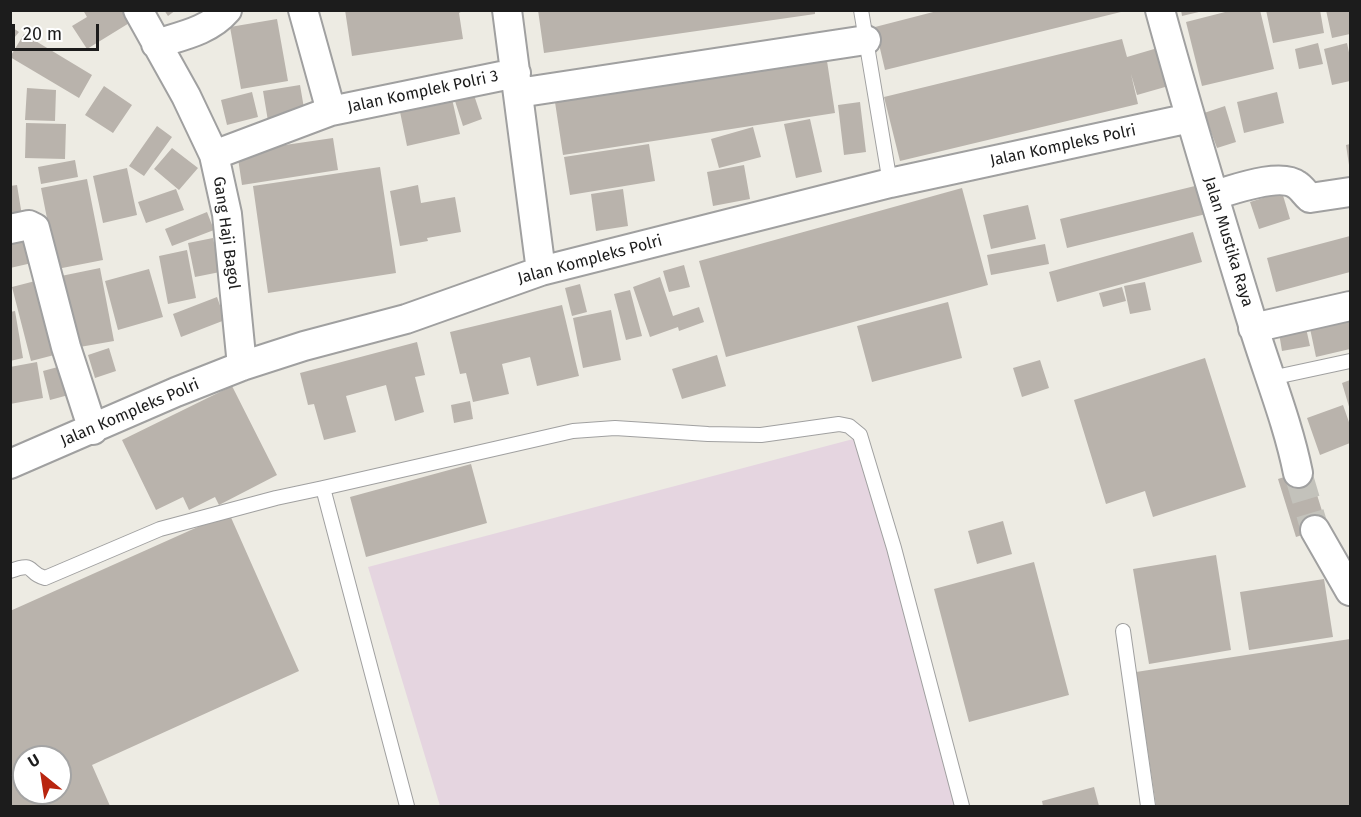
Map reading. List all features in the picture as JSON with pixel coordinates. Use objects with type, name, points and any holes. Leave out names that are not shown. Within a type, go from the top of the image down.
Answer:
[{"type":"street","name":"Gang Haji Bagol","points":[[138,10],[186,96],[214,154],[227,214],[242,366]]},
{"type":"street","points":[[156,44],[205,28],[216,22],[227,10]]},
{"type":"street","points":[[303,10],[331,111]]},
{"type":"street","points":[[507,10],[541,271]]},
{"type":"street","name":"Jalan Mustika Raya","points":[[1160,10],[1253,328],[1294,450],[1298,473]]},
{"type":"street","name":"Jalan Komplek Polri 3","points":[[214,154],[331,111],[517,83],[866,40]]},
{"type":"street","name":"Jalan Kompleks Polri","points":[[10,464],[242,366],[304,346],[406,319],[541,271],[890,183],[1190,118]]},
{"type":"street","points":[[1214,195],[1271,181],[1286,180],[1297,185],[1310,198],[1350,192]]},
{"type":"street","points":[[10,230],[29,225],[35,228],[66,347],[93,430]]},
{"type":"street","points":[[1253,328],[1350,306]]},
{"type":"street","points":[[1315,531],[1350,591]]},
{"type":"lane","points":[[861,10],[890,183]]},
{"type":"lane","points":[[1271,378],[1350,361]]},
{"type":"lane","points":[[10,571],[24,565],[39,577],[45,578],[160,529],[276,498],[573,431],[615,428],[760,435],[839,424],[849,426],[860,435],[894,549],[962,807]]},
{"type":"lane","points":[[323,488],[407,807]]},
{"type":"lane","points":[[1123,631],[1148,807]]},
{"type":"shaded area","points":[[857,438],[956,806],[440,806],[368,567]]},
{"type":"building","points":[[83,10],[135,10],[139,17],[87,49],[72,26],[87,17]]},
{"type":"building","points":[[164,10],[176,10],[168,16]]},
{"type":"building","points":[[345,10],[464,10],[459,13],[463,39],[352,56]]},
{"type":"building","points":[[538,10],[815,10],[815,14],[544,53]]},
{"type":"building","points":[[941,10],[1125,11],[885,70],[875,27]]},
{"type":"building","points":[[1181,10],[1203,10],[1203,11],[1182,16]]},
{"type":"building","points":[[1233,10],[1260,10],[1274,69],[1202,86],[1186,22]]},
{"type":"building","points":[[1266,10],[1320,10],[1324,33],[1273,43]]},
{"type":"building","points":[[1326,10],[1350,10],[1350,34],[1332,38]]},
{"type":"building","points":[[277,19],[288,81],[241,89],[230,27]]},
{"type":"building","points":[[10,26],[19,32],[10,43]]},
{"type":"building","points":[[24,34],[92,75],[79,98],[10,57]]},
{"type":"building","points":[[1122,39],[1127,57],[1161,47],[1172,85],[1137,95],[1131,74],[1138,104],[900,161],[884,97]]},
{"type":"building","points":[[1318,43],[1323,64],[1299,69],[1295,49]]},
{"type":"building","points":[[1347,43],[1350,57],[1350,81],[1332,85],[1324,49]]},
{"type":"building","points":[[825,48],[835,113],[563,155],[553,89]]},
{"type":"building","points":[[300,85],[305,114],[268,121],[263,91]]},
{"type":"building","points":[[104,86],[132,105],[113,133],[85,115]]},
{"type":"building","points":[[27,88],[56,90],[55,121],[25,120]]},
{"type":"building","points":[[450,90],[460,134],[407,146],[398,102]]},
{"type":"building","points":[[252,92],[258,117],[227,125],[221,100]]},
{"type":"building","points":[[1277,92],[1284,123],[1244,133],[1237,102]]},
{"type":"building","points":[[474,95],[482,119],[463,126],[455,101]]},
{"type":"building","points":[[860,102],[866,152],[844,155],[838,105]]},
{"type":"building","points":[[1225,106],[1236,142],[1217,148],[1204,113]]},
{"type":"building","points":[[810,119],[822,172],[796,178],[784,124]]},
{"type":"building","points":[[26,123],[66,124],[65,159],[25,158]]},
{"type":"building","points":[[157,126],[172,137],[144,176],[129,166]]},
{"type":"building","points":[[753,127],[761,157],[719,168],[711,139]]},
{"type":"building","points":[[333,138],[338,170],[242,185],[237,152]]},
{"type":"building","points":[[649,144],[655,181],[570,195],[564,157]]},
{"type":"building","points":[[1350,144],[1350,165],[1349,165],[1346,145]]},
{"type":"building","points":[[172,148],[198,168],[179,190],[154,169]]},
{"type":"building","points":[[75,160],[78,177],[41,184],[38,167]]},
{"type":"building","points":[[744,165],[750,199],[713,206],[707,172]]},
{"type":"building","points":[[380,167],[396,273],[268,293],[253,186]]},
{"type":"building","points":[[127,168],[137,215],[103,223],[93,176]]},
{"type":"building","points":[[87,179],[103,260],[57,269],[41,188]]},
{"type":"building","points":[[17,185],[23,222],[10,224],[10,186]]},
{"type":"building","points":[[418,185],[421,203],[455,197],[461,232],[400,246],[390,191]]},
{"type":"building","points":[[1199,185],[1206,214],[1067,248],[1060,219]]},
{"type":"building","points":[[962,188],[988,285],[726,357],[699,261]]},
{"type":"building","points":[[176,189],[184,210],[146,223],[138,202]]},
{"type":"building","points":[[623,189],[628,226],[596,231],[591,194]]},
{"type":"building","points":[[1282,192],[1290,219],[1259,229],[1250,202]]},
{"type":"building","points":[[1028,205],[1036,239],[991,249],[983,215]]},
{"type":"building","points":[[207,212],[214,230],[172,246],[165,229]]},
{"type":"building","points":[[1193,232],[1202,262],[1057,302],[1049,272]]},
{"type":"building","points":[[26,235],[32,263],[10,268],[10,238]]},
{"type":"building","points":[[1350,236],[1350,272],[1276,292],[1267,258]]},
{"type":"building","points":[[213,238],[220,272],[195,277],[188,243]]},
{"type":"building","points":[[1045,244],[1049,264],[991,275],[987,255]]},
{"type":"building","points":[[187,250],[196,298],[168,304],[159,256]]},
{"type":"building","points":[[684,265],[690,287],[669,292],[663,271]]},
{"type":"building","points":[[100,268],[114,341],[74,348],[61,276]]},
{"type":"building","points":[[149,269],[163,317],[118,330],[105,281]]},
{"type":"building","points":[[660,277],[673,316],[699,307],[704,322],[679,331],[678,327],[650,337],[633,287]]},
{"type":"building","points":[[43,279],[62,353],[31,361],[12,287]]},
{"type":"building","points":[[1145,282],[1151,310],[1130,314],[1124,286]]},
{"type":"building","points":[[580,284],[587,312],[572,316],[565,288]]},
{"type":"building","points":[[1122,287],[1126,301],[1103,307],[1099,293]]},
{"type":"building","points":[[630,290],[642,336],[626,340],[614,294]]},
{"type":"building","points":[[217,297],[225,320],[181,337],[173,314]]},
{"type":"building","points":[[948,302],[962,358],[872,382],[857,326]]},
{"type":"building","points":[[562,305],[579,376],[537,386],[530,357],[502,364],[509,394],[473,402],[466,373],[460,374],[450,332]]},
{"type":"building","points":[[1350,309],[1350,349],[1316,357],[1308,319]]},
{"type":"building","points":[[611,310],[621,360],[583,368],[573,318]]},
{"type":"building","points":[[15,311],[23,358],[10,361],[10,312]]},
{"type":"building","points":[[1306,328],[1310,346],[1282,351],[1279,333]]},
{"type":"building","points":[[417,342],[425,375],[415,377],[424,412],[395,421],[386,385],[346,396],[356,432],[324,440],[314,404],[308,405],[300,373]]},
{"type":"building","points":[[109,348],[116,371],[95,378],[88,355]]},
{"type":"building","points":[[717,355],[726,386],[682,399],[672,369]]},
{"type":"building","points":[[1205,358],[1246,487],[1153,517],[1145,491],[1106,504],[1074,400]]},
{"type":"building","points":[[1040,360],[1049,388],[1022,397],[1013,368]]},
{"type":"building","points":[[37,362],[43,398],[10,404],[10,367]]},
{"type":"building","points":[[69,364],[76,393],[50,400],[43,371]]},
{"type":"building","points":[[1350,380],[1350,410],[1342,383]]},
{"type":"building","points":[[232,386],[277,475],[219,505],[215,497],[189,510],[183,497],[156,510],[122,440]]},
{"type":"building","points":[[470,401],[473,419],[454,423],[451,405]]},
{"type":"building","points":[[1343,405],[1350,425],[1350,443],[1320,455],[1307,418]]},
{"type":"building","points":[[471,464],[487,523],[366,557],[350,497]]},
{"type":"building","points":[[1309,469],[1327,527],[1296,537],[1278,479]]},
{"type":"building","points":[[229,513],[299,671],[92,765],[110,806],[10,806],[10,611]]},
{"type":"building","points":[[1003,521],[1012,554],[977,564],[968,531]]},
{"type":"building","points":[[1216,555],[1231,650],[1149,664],[1133,569]]},
{"type":"building","points":[[1034,562],[1069,695],[969,722],[934,589]]},
{"type":"building","points":[[1324,579],[1333,637],[1249,650],[1240,592]]},
{"type":"building","points":[[1350,639],[1350,806],[1156,806],[1136,672]]},
{"type":"building","points":[[1094,787],[1099,806],[1043,806],[1042,801]]},
{"type":"tunnel","points":[[1298,473],[1315,530]]}]
